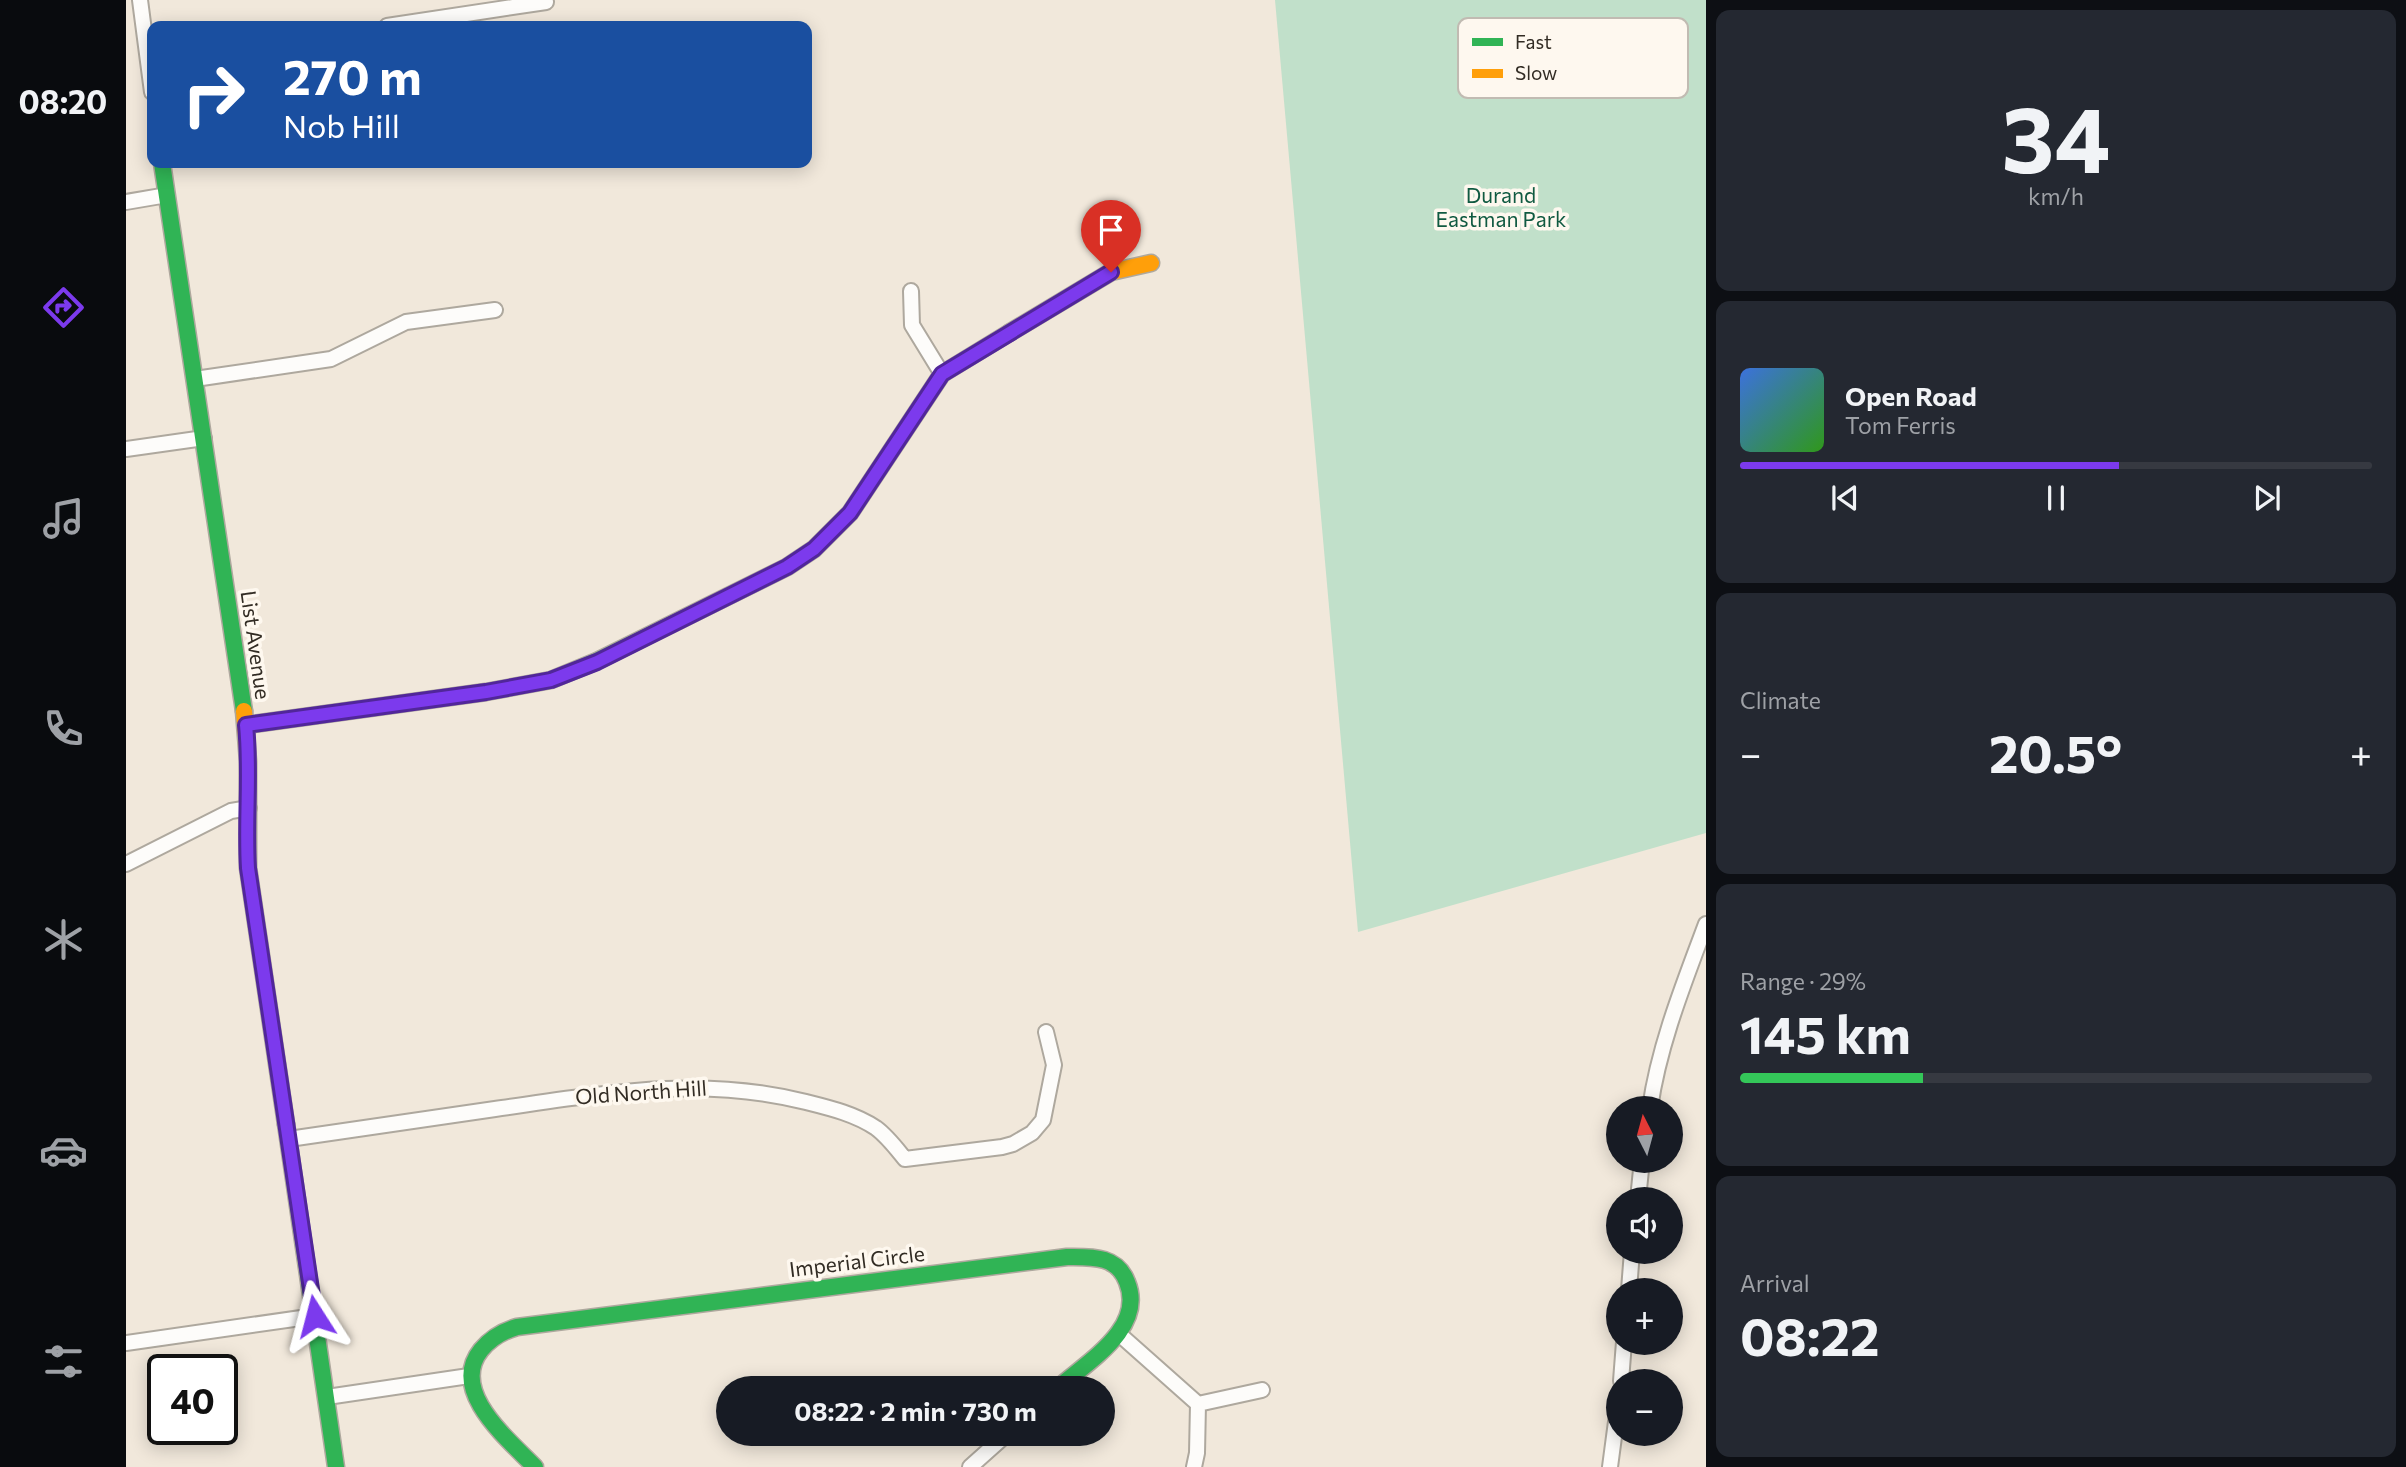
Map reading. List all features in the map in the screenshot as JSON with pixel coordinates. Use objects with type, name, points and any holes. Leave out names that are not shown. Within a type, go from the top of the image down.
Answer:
[{"type":"street","points":[[140,0],[147,43]]},
{"type":"street","points":[[420,21],[546,2]]},
{"type":"street","name":"List Avenue","points":[[163,168],[246,725],[250,774],[246,837],[248,868],[336,1467]]},
{"type":"street","points":[[126,202],[167,195]]},
{"type":"street","points":[[246,725],[486,692],[551,680],[597,662],[787,567],[814,549],[850,513],[942,374],[1111,272],[1151,262]]},
{"type":"street","points":[[911,291],[912,325],[942,374]]},
{"type":"street","points":[[195,379],[331,359],[407,322],[495,310]]},
{"type":"street","points":[[126,449],[204,438]]},
{"type":"street","points":[[126,864],[232,811],[248,808]]},
{"type":"street","points":[[1652,1096],[1679,997],[1706,924]]},
{"type":"street","name":"Old North Hill","points":[[289,1139],[584,1096],[693,1087],[754,1091],[849,1114],[878,1129],[905,1159],[1002,1147],[1032,1133],[1043,1120],[1054,1065],[1046,1032]]},
{"type":"street","name":"Imperial Circle","points":[[470,1376],[473,1363],[484,1346],[505,1331],[517,1327],[1067,1257],[1091,1256],[1108,1260],[1128,1279],[1131,1308],[1127,1321],[1118,1333],[1071,1376]]},
{"type":"street","points":[[126,1343],[315,1316]]},
{"type":"street","points":[[1118,1333],[1198,1404],[1197,1453],[1194,1467]]},
{"type":"street","points":[[327,1397],[470,1376],[476,1398],[483,1409],[535,1467]]},
{"type":"street","points":[[1198,1404],[1262,1390]]},
{"type":"street","points":[[970,1467],[993,1446]]},
{"type":"street","points":[[1610,1467],[1613,1446]]},
{"type":"green space","name":"Durand Eastman Park","points":[[1275,0],[1706,0],[1706,833],[1358,932]]},
{"type":"traffic: fast","points":[[163,168],[244,711]]},
{"type":"traffic: fast","points":[[246,725],[486,692],[551,680],[597,661],[787,567],[814,549],[850,513],[942,374],[1009,333]]},
{"type":"traffic: fast","points":[[286,1124],[336,1467]]},
{"type":"traffic: fast","points":[[535,1467],[486,1414],[472,1382],[473,1366],[481,1350],[497,1336],[517,1327],[1067,1257],[1102,1259],[1123,1273],[1131,1299],[1128,1314],[1121,1329],[1110,1342],[1073,1376]]},
{"type":"traffic: slow","points":[[1009,333],[1111,272],[1151,263]]},
{"type":"traffic: slow","points":[[244,711],[248,761],[248,868],[286,1124]]},
{"type":"route","points":[[315,1316],[248,868],[246,837],[250,774],[246,725],[486,692],[551,680],[597,662],[787,567],[814,549],[850,513],[942,374],[1111,272]]}]
